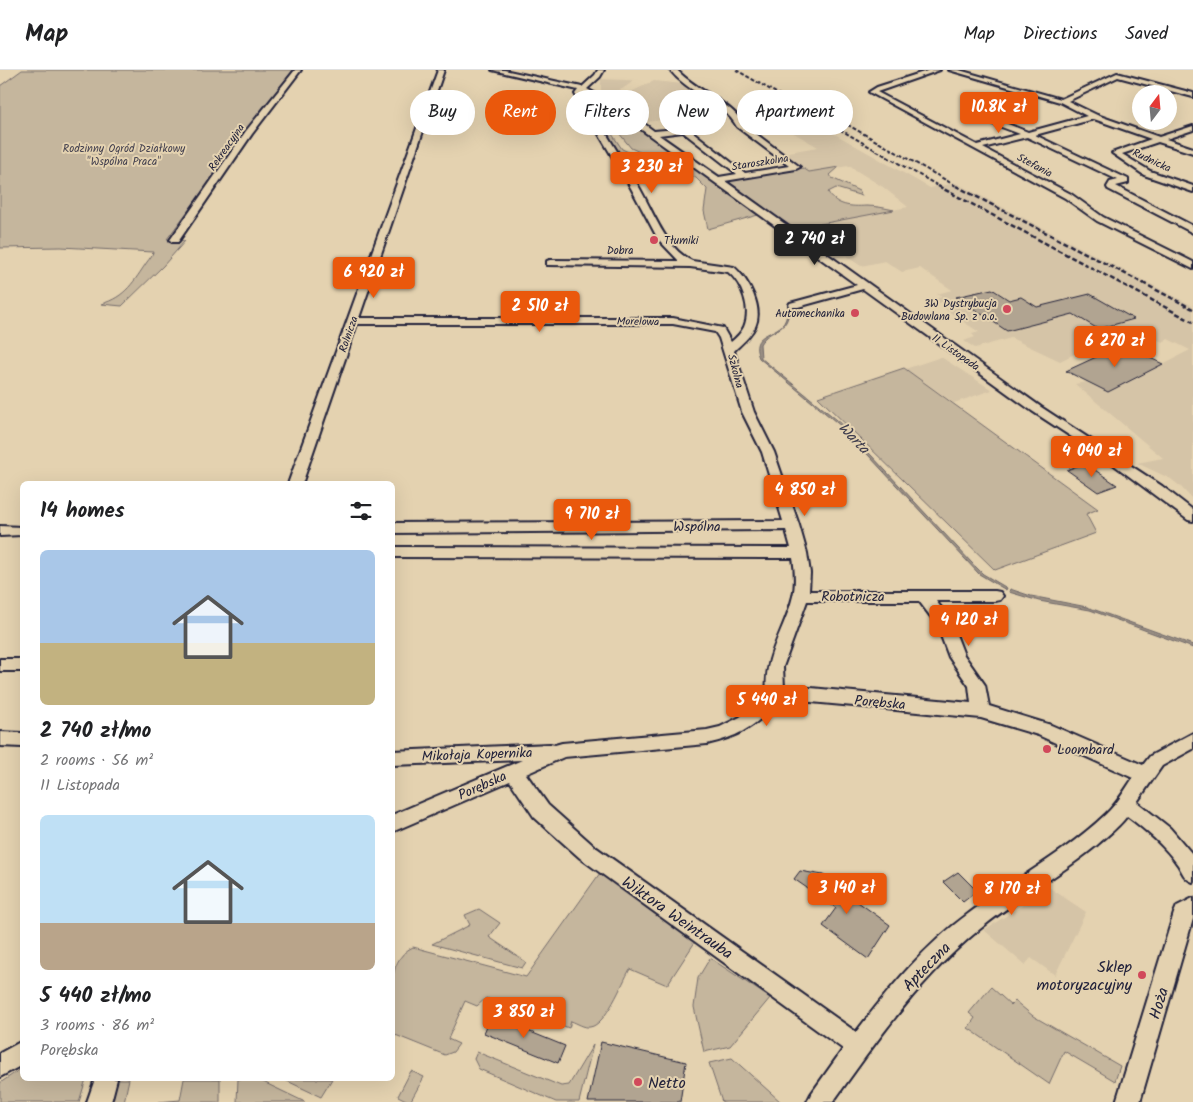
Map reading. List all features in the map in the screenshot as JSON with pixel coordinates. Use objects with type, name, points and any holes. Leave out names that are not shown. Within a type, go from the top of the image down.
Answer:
[{"type":"street","name":"Rekreacyjna","points":[[175,240],[249,133],[298,70]]},
{"type":"street","points":[[495,70],[570,90]]},
{"type":"street","points":[[584,90],[598,76],[601,70]]},
{"type":"street","name":"Stefania","points":[[937,70],[879,88],[872,92],[978,147],[1068,196],[1100,218],[1193,266]]},
{"type":"street","points":[[952,70],[1062,101],[1094,117],[1193,151]]},
{"type":"street","name":"Rolnicza","points":[[295,481],[441,71]]},
{"type":"street","name":"Staroszkolna","points":[[674,71],[684,82],[736,116],[740,126],[796,166],[719,180]]},
{"type":"street","points":[[1062,101],[1101,84],[1114,76],[1123,75],[1193,95]]},
{"type":"street","points":[[975,114],[1059,146],[1125,181],[1111,186],[1193,230]]},
{"type":"street","points":[[978,147],[1094,117]]},
{"type":"street","points":[[1158,139],[1193,128]]},
{"type":"street","points":[[654,134],[685,130],[744,176]]},
{"type":"street","name":"11 Listopada","points":[[649,131],[863,286],[1037,409],[1157,489],[1193,517]]},
{"type":"street","points":[[605,135],[663,239],[684,261],[690,264]]},
{"type":"street","name":"Rudnicka","points":[[1158,139],[1116,153],[1147,173],[1193,189]]},
{"type":"street","name":"Dobra","points":[[550,263],[690,264]]},
{"type":"street","name":"Szkolna","points":[[690,264],[731,269],[744,282],[753,317],[750,327],[728,352],[748,412],[768,452],[792,525],[800,553],[803,573],[801,596],[775,667],[776,695]]},
{"type":"street","points":[[794,305],[863,286]]},
{"type":"street","name":"Morelowa","points":[[352,321],[674,321],[719,330],[728,352]]},
{"type":"street","name":"Wspólna","points":[[395,528],[792,525]]},
{"type":"street","points":[[0,531],[20,530]]},
{"type":"street","points":[[395,552],[800,553]]},
{"type":"street","name":"Robotnicza","points":[[801,596],[995,596]]},
{"type":"street","points":[[924,596],[944,623],[957,657],[977,685],[981,711]]},
{"type":"street","points":[[0,665],[20,665]]},
{"type":"street","name":"Porębska","points":[[395,823],[562,750],[724,734],[744,725],[776,695],[811,695],[981,711],[1034,726],[1145,775]]},
{"type":"street","points":[[0,739],[20,740]]},
{"type":"street","name":"Apteczna","points":[[819,1102],[858,1047],[915,976],[951,940],[990,909],[1066,859],[1114,819],[1156,761],[1193,740]]},
{"type":"street","name":"Mikołaja Kopernika","points":[[395,758],[562,750]]},
{"type":"street","name":"Wiktora Weintrauba","points":[[514,771],[541,811],[587,852],[858,1047]]},
{"type":"street","points":[[1126,804],[1166,837],[1183,856],[1193,873]]},
{"type":"street","name":"Hoża","points":[[1128,1102],[1184,913],[1193,908]]},
{"type":"street","points":[[0,1066],[20,1053]]},
{"type":"street","points":[[99,1102],[105,1081]]},
{"type":"shaded area","points":[[601,79],[634,81],[620,90],[601,90]]},
{"type":"shaded area","points":[[654,81],[683,84],[692,90],[659,90],[659,120],[649,122],[649,90],[635,90]]},
{"type":"shaded area","points":[[797,135],[837,135],[930,188],[956,183],[1193,306],[1193,500],[1171,479],[1137,463],[1163,458],[1075,384],[1087,382],[1108,392],[1190,350],[1168,339],[1163,342],[1155,339],[1132,350],[1107,338],[1060,361],[1011,338],[975,348],[964,341],[975,337],[972,334],[979,332],[962,321],[970,318],[962,313],[954,315],[945,309],[952,307],[945,301],[936,304],[931,300],[942,297],[937,294],[952,290],[920,268],[902,272],[885,261],[861,266],[846,256],[834,258],[794,229],[908,207],[883,187],[849,166],[809,172],[783,153],[818,147]]},
{"type":"shaded area","points":[[941,357],[992,390],[954,403],[905,369]]},
{"type":"shaded area","points":[[1050,888],[1086,912],[1055,975],[1031,958],[1025,965],[984,930]]},
{"type":"green space","name":"Rodzinny Ogród Działkowy \"Wspólna Praca\"","points":[[22,70],[293,70],[167,239],[185,241],[163,266],[122,306],[101,304],[117,297],[128,288],[153,252],[61,247],[0,248],[0,86]]},
{"type":"green space","points":[[608,135],[613,135],[622,149],[672,172],[632,171]]},
{"type":"green space","points":[[621,135],[648,135],[758,215],[708,229],[704,211],[707,189],[696,178],[631,148]]},
{"type":"green space","points":[[839,167],[830,175],[832,178],[859,191],[862,196],[836,188],[828,192],[831,197],[844,205],[873,206],[894,210],[794,229],[727,181],[803,168],[809,172]]},
{"type":"green space","points":[[904,368],[1098,509],[1086,514],[1096,533],[995,570],[818,397]]},
{"type":"green space","points":[[600,873],[695,942],[667,985],[630,969],[608,1011],[596,1025],[590,1027],[571,1021],[569,1028],[486,998],[477,1006],[465,1001],[448,1039],[459,1044],[453,1052],[445,1055],[395,1035],[395,970],[404,953],[413,947],[526,977]]},
{"type":"green space","points":[[479,909],[500,923],[489,937],[526,962],[522,968],[432,944],[470,925],[465,915]]},
{"type":"green space","points":[[710,958],[770,998],[730,1046],[704,1052],[694,1007],[698,978]]},
{"type":"green space","points":[[991,987],[1011,1005],[1015,1001],[1033,1016],[1120,1066],[1115,1081],[1064,1051],[1049,1084],[968,1028],[975,1018],[969,1013]]},
{"type":"green space","points":[[593,1045],[579,1102],[556,1102],[479,1069],[474,1059],[477,1052],[561,1086],[569,1085]]},
{"type":"green space","points":[[732,1058],[781,1102],[722,1102],[709,1063]]},
{"type":"green space","points":[[20,1069],[20,1081],[85,1081],[79,1102],[0,1102],[0,1083]]},
{"type":"green space","points":[[411,1071],[424,1077],[410,1102],[398,1096]]},
{"type":"green space","points":[[117,1081],[129,1081],[124,1102],[112,1102]]},
{"type":"green space","points":[[184,1081],[220,1081],[220,1102],[158,1102],[180,1100]]},
{"type":"green space","points":[[238,1081],[261,1081],[305,1102],[237,1102]]},
{"type":"green space","points":[[287,1081],[331,1081],[321,1097]]},
{"type":"water","name":"Warta","points":[[789,308],[786,322],[760,344],[761,358],[842,424],[971,562],[983,574],[1007,588],[1006,590],[979,574],[842,427],[759,358],[757,344],[760,339],[784,323]]},
{"type":"water","points":[[1010,589],[1031,596],[1087,607],[1193,645],[1193,648],[1090,610],[1039,601],[1009,592]]},
{"type":"building","points":[[992,289],[1009,300],[1021,297],[1037,307],[1090,294],[1134,319],[1098,329],[1073,314],[1007,331],[956,297]]},
{"type":"building","points":[[1122,345],[1163,364],[1108,392],[1066,371]]},
{"type":"building","points":[[1085,463],[1117,485],[1098,492],[1067,470]]},
{"type":"building","points":[[800,871],[823,875],[860,900],[858,902],[890,925],[868,959],[823,926],[836,908],[794,879]]},
{"type":"building","points":[[958,872],[977,891],[963,902],[943,882]]},
{"type":"building","points":[[491,1016],[565,1046],[558,1063],[484,1033]]},
{"type":"building","name":"Netto","points":[[601,1042],[686,1062],[680,1102],[588,1102]]},
{"type":"railway","points":[[736,70],[940,187]]},
{"type":"railway","points":[[853,128],[958,187]]},
{"type":"railway","points":[[938,186],[1193,322]]},
{"type":"railway","points":[[956,186],[1193,309]]},
{"type":"place","name":"Tłumiki","points":[[654,240]]},
{"type":"place","name":"3W Dystrybucja Budowlana Sp. z o.o.","points":[[1007,309]]},
{"type":"place","name":"Automechanika","points":[[855,313]]},
{"type":"place","name":"Loombard","points":[[1047,749]]},
{"type":"place","name":"Sklep motoryzacyjny","points":[[1142,975]]},
{"type":"place","name":"Netto","points":[[638,1082]]}]
